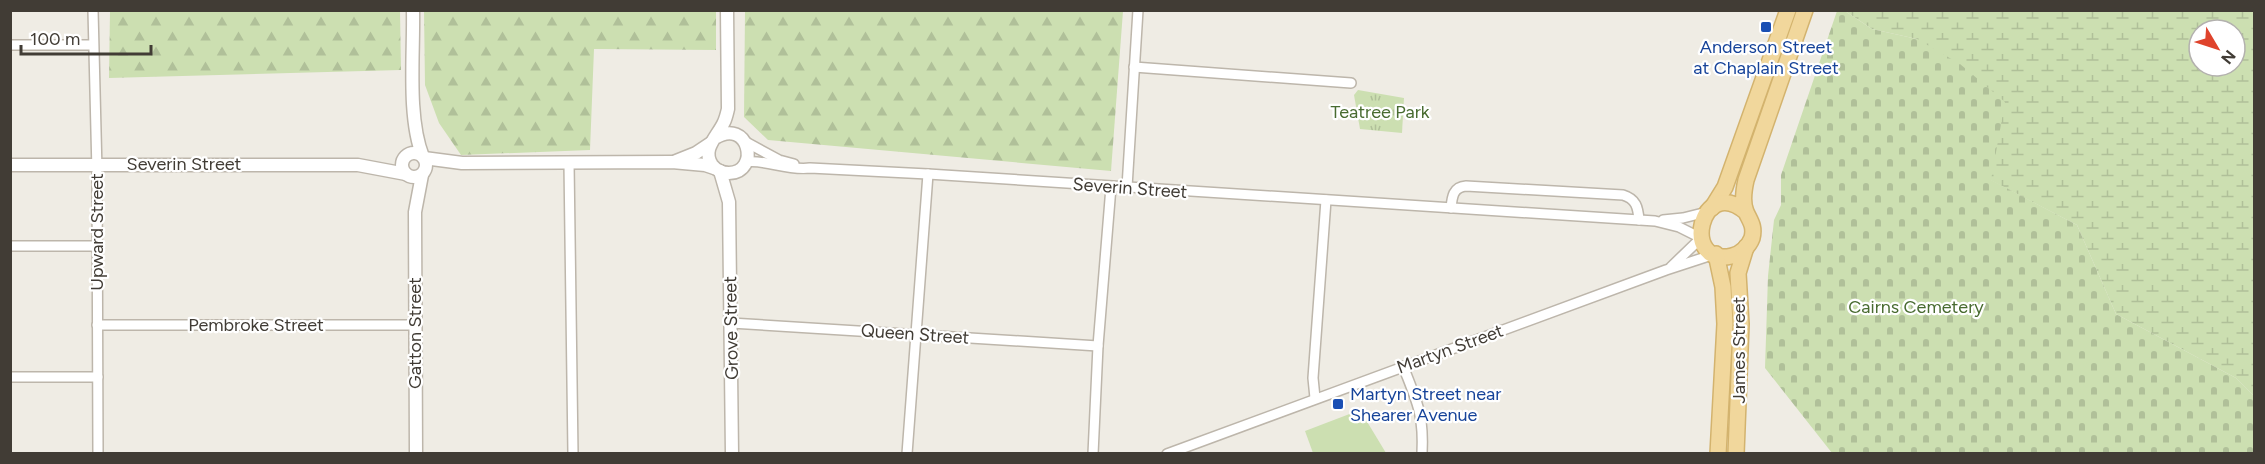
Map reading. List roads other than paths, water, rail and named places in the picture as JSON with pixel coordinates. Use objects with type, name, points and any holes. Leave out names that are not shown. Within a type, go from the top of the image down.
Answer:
[{"type":"main road","points":[[1788,10],[1725,187],[1701,224],[1701,238],[1707,248],[1716,254],[1730,256],[1739,253],[1751,239],[1753,230],[1746,212],[1744,189],[1747,173],[1805,10]]},
{"type":"main road","points":[[1710,210],[1727,204],[1735,205],[1746,212]]},
{"type":"main road","name":"James Street","points":[[1736,453],[1741,324],[1738,273],[1746,247]]},
{"type":"main road","name":"James Street","points":[[1716,254],[1723,287],[1725,324],[1718,453]]},
{"type":"street","name":"Upward Street","points":[[93,10],[97,163],[98,453]]},
{"type":"street","points":[[413,10],[414,114],[419,147],[426,166],[423,174]]},
{"type":"street","points":[[717,169],[708,156],[728,108],[727,10]]},
{"type":"street","points":[[1126,187],[1138,10]]},
{"type":"street","points":[[10,45],[93,45]]},
{"type":"street","points":[[1134,67],[1351,83]]},
{"type":"street","points":[[405,158],[414,153],[424,158],[462,163],[672,162],[705,165],[732,172],[743,165],[748,154],[728,108]]},
{"type":"street","points":[[414,114],[402,167],[406,174],[415,177],[462,163]]},
{"type":"street","points":[[672,162],[696,153],[727,133],[742,139]]},
{"type":"street","name":"Severin Street","points":[[742,139],[779,160],[810,168]]},
{"type":"street","name":"Severin Street","points":[[10,165],[97,163],[358,165],[405,158]]},
{"type":"street","name":"Severin Street","points":[[743,165],[758,161],[796,170],[810,168],[928,174],[1655,221],[1683,218],[1710,210]]},
{"type":"street","points":[[569,163],[573,453]]},
{"type":"street","name":"Severin Street","points":[[358,165],[406,174]]},
{"type":"street","name":"Grove Street","points":[[729,202],[743,165]]},
{"type":"street","name":"Grove Street","points":[[717,169],[729,202],[732,453]]},
{"type":"street","name":"Gatton Street","points":[[406,174],[415,212]]},
{"type":"street","name":"Gatton Street","points":[[416,453],[415,212],[423,174]]},
{"type":"street","points":[[907,453],[928,174]]},
{"type":"street","points":[[1451,208],[1453,194],[1460,187],[1466,186],[1623,195],[1635,202],[1639,211],[1639,220]]},
{"type":"street","points":[[1093,453],[1098,346],[1111,187]]},
{"type":"street","points":[[1315,398],[1313,378],[1326,200]]},
{"type":"street","name":"Severin Street","points":[[1655,221],[1679,227],[1701,238]]},
{"type":"street","name":"Martyn Street","points":[[1666,270],[1701,238]]},
{"type":"street","points":[[10,246],[97,246]]},
{"type":"street","name":"Martyn Street","points":[[1167,453],[1666,270],[1716,254]]},
{"type":"street","name":"Queen Street","points":[[731,323],[1098,346]]},
{"type":"street","name":"Pembroke Street","points":[[97,324],[415,325]]},
{"type":"street","points":[[1403,366],[1422,416],[1424,427],[1422,453]]},
{"type":"street","points":[[10,377],[98,377]]},
{"type":"place","name":"Anderson Street at Chaplain Street","points":[[1766,27]]},
{"type":"place","name":"Martyn Street near Shearer Avenue","points":[[1338,404]]},
{"type":"park label","name":"Teatree Park","points":[[1380,112]]},
{"type":"park label","name":"Cairns Cemetery","points":[[1916,307]]}]
